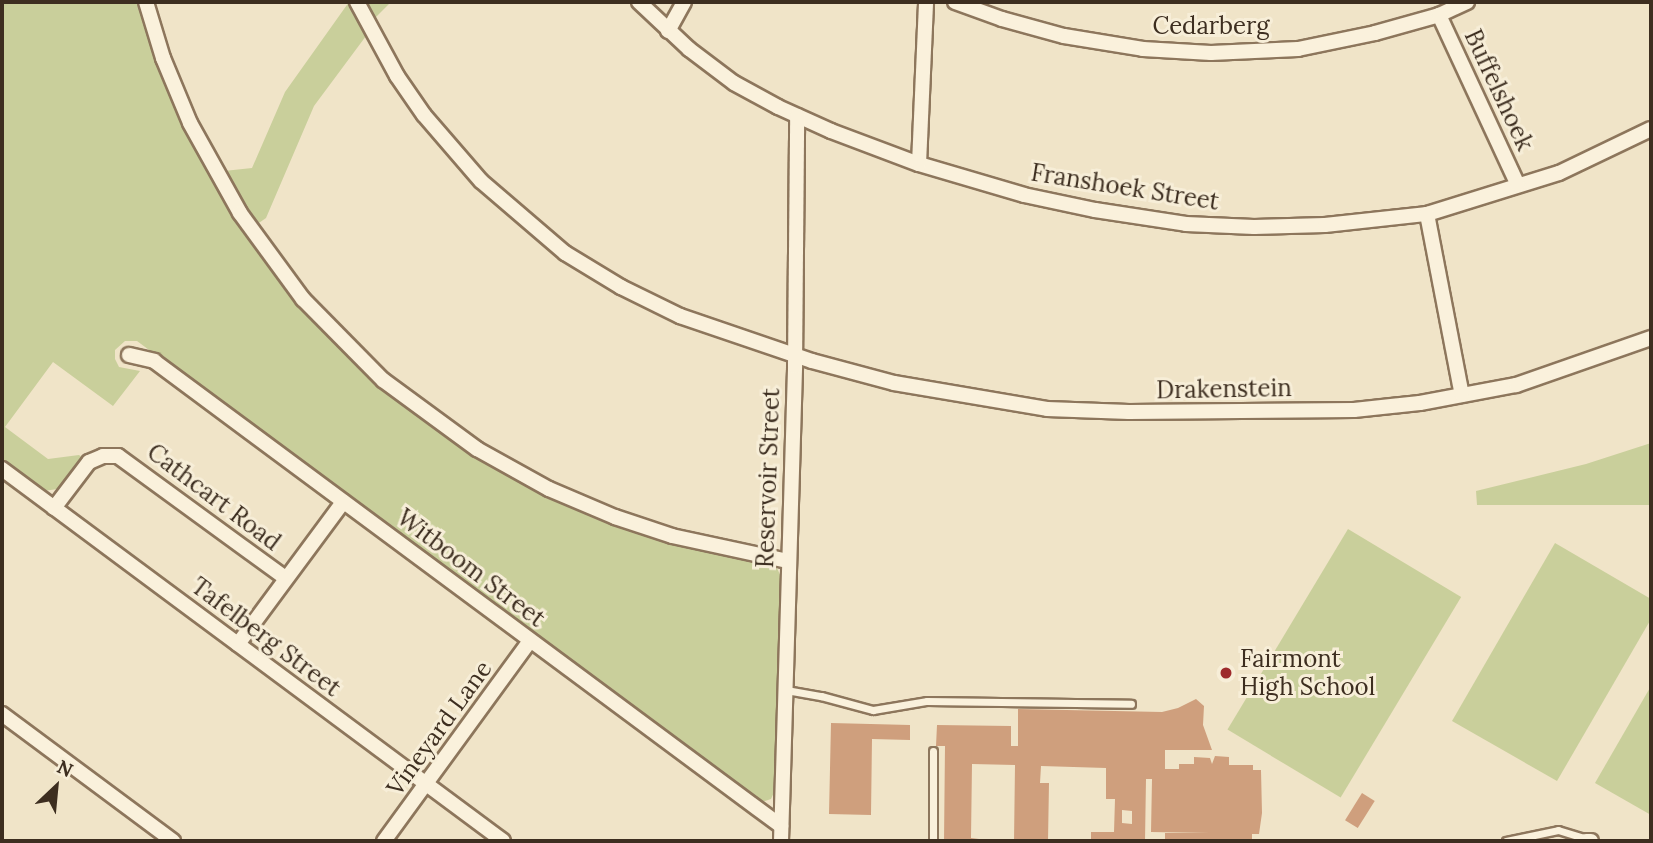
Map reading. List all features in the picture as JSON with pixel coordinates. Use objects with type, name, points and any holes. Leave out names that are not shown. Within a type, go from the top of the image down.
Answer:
[{"type":"street","points":[[146,2],[163,58],[190,123],[240,213],[303,299],[383,380],[477,449],[574,500],[672,536],[788,561]]},
{"type":"street","name":"Drakenstein","points":[[357,2],[397,76],[424,115],[481,181],[536,230],[593,271],[650,303],[713,329],[894,383],[1047,409],[1129,412],[1354,410],[1517,385],[1651,338]]},
{"type":"street","name":"Franshoek Street","points":[[639,2],[668,31],[734,83],[797,116],[919,164],[1060,203],[1186,224],[1325,225],[1427,214],[1559,173],[1651,129]]},
{"type":"street","points":[[668,31],[684,2]]},
{"type":"street","points":[[919,164],[926,2]]},
{"type":"street","name":"Cedarberg","points":[[955,2],[1002,19],[1064,36],[1143,49],[1211,53],[1298,49],[1375,33],[1438,15],[1467,2]]},
{"type":"street","name":"Buffelshoek","points":[[1438,15],[1518,185]]},
{"type":"street","name":"Reservoir Street","points":[[780,834],[797,116]]},
{"type":"street","points":[[1427,214],[1462,395]]},
{"type":"street","name":"Witboom Street","points":[[130,355],[154,362],[530,641],[780,834]]},
{"type":"street","name":"Cathcart Road","points":[[54,508],[89,462],[103,456],[118,456],[285,579]]},
{"type":"street","name":"Tafelberg Street","points":[[2,469],[503,841]]},
{"type":"street","points":[[238,644],[343,502]]},
{"type":"street","name":"Vineyard Lane","points":[[384,841],[530,641]]},
{"type":"street","points":[[2,714],[173,841]]},
{"type":"lane","points":[[785,690],[821,696],[873,710],[926,701],[1131,704]]},
{"type":"lane","points":[[933,751],[933,841]]},
{"type":"lane","points":[[1506,841],[1558,830],[1588,841]]},
{"type":"green space","points":[[2,2],[138,2],[159,67],[189,138],[245,234],[285,288],[333,342],[391,395],[435,429],[506,474],[574,508],[667,541],[777,568],[781,577],[776,788],[771,799],[762,802],[753,799],[137,341],[125,341],[115,350],[119,367],[140,371],[113,406],[53,362],[5,427],[48,459],[79,455],[83,458],[57,489],[44,491],[2,461]]},
{"type":"green space","points":[[349,2],[366,36],[314,106],[266,218],[256,225],[224,171],[252,168],[285,92]]},
{"type":"green space","points":[[364,2],[391,2],[373,20]]},
{"type":"green space","points":[[1651,443],[1651,505],[1477,505],[1476,491],[1586,464]]},
{"type":"green space","points":[[1348,529],[1461,597],[1341,798],[1227,730]]},
{"type":"green space","points":[[1555,543],[1651,599],[1651,619],[1557,781],[1452,721]]},
{"type":"green space","points":[[1651,686],[1651,815],[1595,783]]},
{"type":"building","points":[[1196,699],[1204,706],[1203,725],[1212,750],[1165,750],[1165,769],[1179,769],[1179,764],[1194,764],[1194,757],[1210,758],[1212,764],[1215,756],[1229,757],[1229,765],[1253,765],[1253,770],[1261,770],[1262,813],[1259,834],[1252,834],[1252,841],[1165,841],[1165,833],[1210,833],[1151,832],[1152,779],[1146,779],[1145,841],[1091,841],[1091,832],[1114,832],[1115,799],[1106,799],[1106,768],[1041,766],[1040,783],[1049,783],[1048,841],[1014,841],[1015,765],[972,764],[971,838],[995,841],[944,841],[945,746],[936,746],[937,725],[1011,726],[1011,746],[1018,746],[1018,709],[1162,712]],"holes":[[[1122,810],[1132,811],[1132,824],[1122,823]]]},
{"type":"building","points":[[831,723],[910,725],[910,740],[872,739],[871,815],[829,814]]},
{"type":"building","points":[[1362,793],[1375,801],[1358,828],[1345,820]]},
{"type":"place","name":"Fairmont High School","points":[[1226,673]]}]
